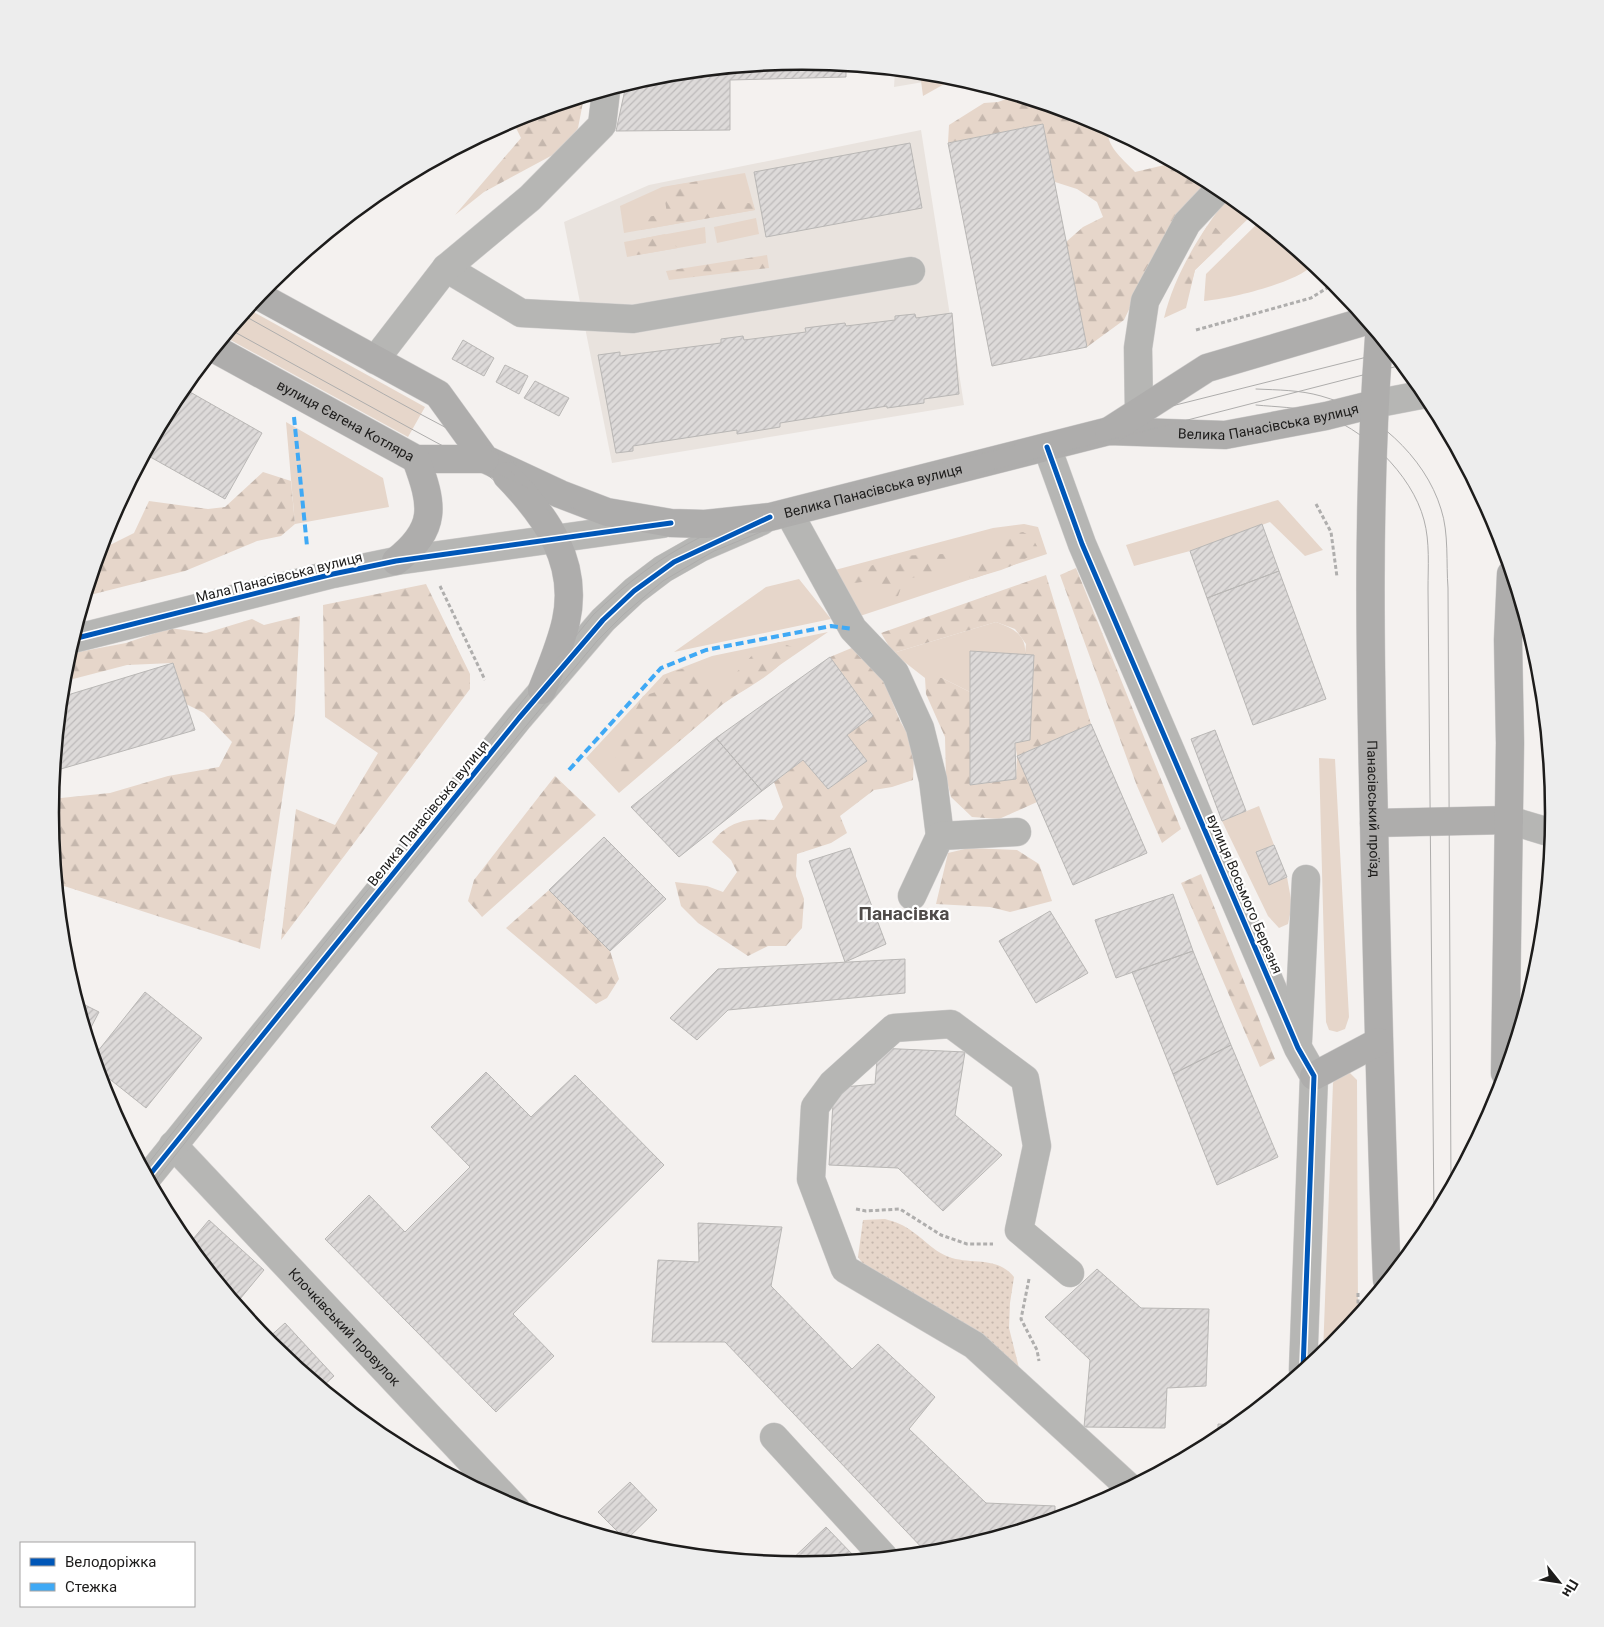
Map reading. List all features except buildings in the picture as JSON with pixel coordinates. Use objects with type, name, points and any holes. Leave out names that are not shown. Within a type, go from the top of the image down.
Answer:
[{"type":"main road","points":[[265,299],[438,394],[491,462],[531,502],[556,539],[565,560],[568,578],[569,606],[566,622],[542,690]]},
{"type":"main road","name":"Велика Панасівська вулиця","points":[[1109,431],[1207,368],[1361,323]]},
{"type":"main road","name":"Панасівський проїзд","points":[[1378,344],[1370,494],[1369,600],[1378,1042],[1387,1272]]},
{"type":"main road","name":"вулиця Євгена Котляра","points":[[220,352],[416,459],[491,462],[607,512],[671,523],[705,524],[780,515]]},
{"type":"main road","name":"Велика Панасівська вулиця","points":[[780,515],[1109,431],[1225,435],[1326,416],[1374,404]]},
{"type":"main road","points":[[396,561],[420,538],[426,528],[430,513],[427,489],[416,459]]},
{"type":"main road","points":[[1505,1054],[1509,820],[1508,640],[1510,589]]},
{"type":"main road","points":[[1374,823],[1509,820]]},
{"type":"main road","points":[[1314,1076],[1378,1042]]},
{"type":"street","points":[[375,360],[446,268],[530,198],[602,125],[605,97]]},
{"type":"street","points":[[1139,412],[1138,348],[1145,301],[1187,223],[1213,195]]},
{"type":"street","points":[[446,268],[520,313],[633,319],[911,271]]},
{"type":"street","name":"Велика Панасівська вулиця","points":[[1374,404],[1416,396]]},
{"type":"street","name":"вулиця Восьмого Березня","points":[[1047,447],[1082,544],[1298,1048],[1314,1076]]},
{"type":"street","points":[[780,515],[853,629],[894,673],[920,728],[933,780],[940,836],[912,896]]},
{"type":"street","name":"Велика Панасівська вулиця","points":[[151,1173],[542,690],[603,620],[651,578],[693,552],[780,515]]},
{"type":"street","name":"Мала Панасівська вулиця","points":[[80,637],[333,574],[396,561],[671,523]]},
{"type":"street","points":[[1509,820],[1545,831]]},
{"type":"street","points":[[940,836],[1017,832]]},
{"type":"street","points":[[1298,1048],[1306,879]]},
{"type":"street","points":[[1070,1274],[1019,1230],[1037,1146],[1025,1079],[952,1024],[894,1028],[832,1084],[815,1107],[811,1179],[845,1270],[974,1345],[1125,1483]]},
{"type":"street","points":[[1303,1362],[1314,1076]]},
{"type":"street","name":"Клочківський провулок","points":[[173,1146],[500,1492]]},
{"type":"street","points":[[774,1437],[879,1552]]},
{"type":"path","points":[[1196,330],[1311,298],[1327,287]]},
{"type":"path","points":[[439,583],[485,680]]},
{"type":"path","points":[[812,1184],[843,1207],[866,1211],[900,1209],[942,1235],[967,1244],[994,1244]]},
{"type":"path","points":[[1040,1369],[1036,1350],[1021,1319],[1027,1284],[1041,1249]]},
{"type":"shaded area","points":[[895,77],[926,82],[894,87]]},
{"type":"shaded area","points":[[921,130],[964,405],[612,463],[564,222],[649,185]]},
{"type":"green space","points":[[921,81],[944,84],[923,96]]},
{"type":"green space","points":[[1005,99],[1041,110],[1086,127],[1108,137],[1112,147],[1135,172],[1165,165],[1205,189],[1148,270],[1124,320],[1087,347],[1066,242],[1083,227],[1103,217],[1097,202],[1077,189],[1055,182],[1043,124],[948,143],[949,125],[984,103]]},
{"type":"green space","points":[[583,104],[578,128],[562,150],[484,192],[455,215],[521,138],[516,128]]},
{"type":"green space","points":[[745,173],[755,210],[624,233],[620,206],[662,187]]},
{"type":"green space","points":[[699,181],[694,193],[696,200],[706,204],[726,199],[753,204],[755,210],[641,230],[646,217],[667,214],[665,200],[670,186]]},
{"type":"green space","points":[[1224,203],[1248,219],[1195,270],[1186,308],[1164,318],[1182,269]]},
{"type":"green space","points":[[756,218],[759,234],[717,243],[714,227]]},
{"type":"green space","points":[[1256,225],[1308,270],[1278,284],[1262,289],[1204,301],[1206,274]]},
{"type":"green space","points":[[1207,226],[1216,228],[1221,233],[1222,244],[1195,270],[1191,285],[1177,282],[1188,259]]},
{"type":"green space","points":[[705,227],[706,243],[627,257],[624,242]]},
{"type":"green space","points":[[665,234],[678,248],[637,255],[632,250],[635,240]]},
{"type":"green space","points":[[767,255],[769,268],[669,280],[666,271]]},
{"type":"green space","points":[[253,312],[425,407],[408,437],[230,339]]},
{"type":"green space","points":[[286,422],[383,478],[389,507],[295,524]]},
{"type":"green space","points":[[263,472],[291,481],[295,524],[281,536],[257,541],[185,571],[92,594],[109,546],[134,533],[149,501],[208,509],[225,507]]},
{"type":"green space","points":[[1278,500],[1323,550],[1305,556],[1270,522],[1190,551],[1134,566],[1126,545]]},
{"type":"green space","points":[[1024,524],[1038,527],[1047,554],[857,617],[835,570],[993,528]]},
{"type":"green space","points":[[1023,532],[1032,537],[1038,548],[1024,560],[1007,568],[972,579],[969,577],[974,562],[986,561],[990,542],[1005,535]]},
{"type":"green space","points":[[944,554],[951,562],[945,567],[927,575],[900,580],[902,585],[898,596],[888,600],[879,597],[870,581],[846,584],[845,575],[898,556]]},
{"type":"green space","points":[[1076,568],[1181,829],[1162,843],[1137,786],[1060,575]]},
{"type":"green space","points":[[1046,575],[1091,724],[1017,756],[1015,743],[1026,644],[1015,629],[996,622],[893,653],[881,633]]},
{"type":"green space","points":[[799,579],[831,619],[674,652],[766,587]]},
{"type":"green space","points":[[426,584],[470,674],[470,689],[281,940],[296,809],[335,825],[378,753],[325,717],[323,605]]},
{"type":"green space","points":[[300,616],[295,712],[260,949],[63,887],[60,862],[59,798],[110,793],[168,776],[219,767],[232,742],[204,713],[186,704],[173,663],[127,665],[73,679],[71,677],[76,653],[126,643],[170,628],[206,633],[252,619],[264,625]]},
{"type":"green space","points":[[996,622],[1018,633],[1024,642],[1025,655],[970,692],[942,678],[925,678],[893,653]]},
{"type":"green space","points":[[828,632],[723,704],[619,793],[586,758],[663,675],[712,656]]},
{"type":"green space","points":[[779,642],[792,647],[788,655],[773,671],[724,703],[668,751],[662,751],[630,783],[623,787],[620,782],[621,763],[615,757],[616,745],[620,736],[637,720],[636,709],[643,696],[659,691],[673,672],[687,668],[700,684],[711,688],[725,685],[755,652]]},
{"type":"green space","points":[[854,647],[884,681],[900,721],[910,738],[914,755],[913,780],[892,787],[874,790],[840,816],[847,833],[831,843],[797,854],[796,876],[804,899],[802,928],[786,946],[768,946],[748,956],[698,923],[681,906],[675,882],[707,886],[723,892],[737,872],[731,860],[712,842],[725,829],[740,822],[747,820],[774,820],[783,807],[774,782],[803,760],[828,789],[867,761],[847,735],[873,715],[830,657]]},
{"type":"green space","points":[[925,678],[942,678],[970,692],[971,785],[1016,779],[1017,756],[1037,802],[999,819],[972,817],[951,797],[946,778],[945,737],[926,694]]},
{"type":"green space","points":[[1319,758],[1335,759],[1349,1017],[1345,1029],[1337,1032],[1329,1030],[1326,1022]]},
{"type":"green space","points":[[555,776],[596,815],[482,917],[468,901],[474,880]]},
{"type":"green space","points":[[1259,806],[1274,845],[1256,852],[1269,884],[1287,877],[1292,905],[1288,924],[1279,928],[1268,916],[1222,821]]},
{"type":"green space","points":[[969,848],[1017,850],[1039,864],[1052,901],[1010,912],[990,907],[936,904],[948,853]]},
{"type":"green space","points":[[1201,874],[1275,1059],[1260,1067],[1181,883]]},
{"type":"green space","points":[[549,890],[610,951],[619,979],[607,998],[596,1004],[506,928]]},
{"type":"green space","points":[[1344,1072],[1350,1073],[1357,1080],[1358,1307],[1323,1343],[1333,1083],[1338,1075]]},
{"type":"green space","points":[[885,1219],[906,1227],[947,1256],[960,1260],[985,1262],[1001,1266],[1014,1277],[1009,1328],[1021,1376],[875,1281],[858,1257],[863,1220]]},
{"type":"tram line","points":[[248,318],[419,414],[527,468],[616,505],[678,514],[724,512],[769,507],[1385,352]]},
{"type":"tram line","points":[[235,332],[451,450],[570,507],[632,527],[654,531],[701,533]]},
{"type":"tram line","points":[[156,1180],[285,1015],[597,641],[624,614],[663,581],[714,551],[778,525],[1396,367]]},
{"type":"tram line","points":[[1256,389],[1297,391],[1321,396],[1359,412],[1378,424],[1410,454],[1423,471],[1444,518],[1448,588],[1451,1176]]},
{"type":"tram line","points":[[1256,405],[1295,408],[1317,413],[1351,429],[1368,441],[1383,454],[1409,486],[1418,503],[1426,528],[1428,554],[1434,1204]]},
{"type":"tram line","points":[[492,456],[534,494],[550,514],[563,535],[572,557],[576,582],[576,609],[570,639]]},
{"type":"tram line","points":[[485,473],[512,496],[532,519],[547,541],[556,564],[559,589],[557,616],[537,678]]},
{"type":"tram line","points":[[147,1165],[272,1007],[593,615],[649,568],[687,544],[753,514]]},
{"type":"tram line","points":[[718,532],[763,526]]},
{"type":"tram line","points":[[549,690],[564,655]]},
{"type":"marked path","points":[[294,417],[307,546]]},
{"type":"marked path","points":[[569,770],[661,668],[706,650],[831,626],[853,629]]},
{"type":"cycle path","points":[[1047,447],[1082,544],[1298,1048],[1314,1076],[1303,1362]]},
{"type":"cycle path","points":[[151,1173],[519,718],[603,620],[634,591],[674,562],[770,517]]},
{"type":"cycle path","points":[[80,637],[333,574],[396,561],[671,523]]},
{"type":"district","name":"Панасівка","points":[[904,913]]}]
